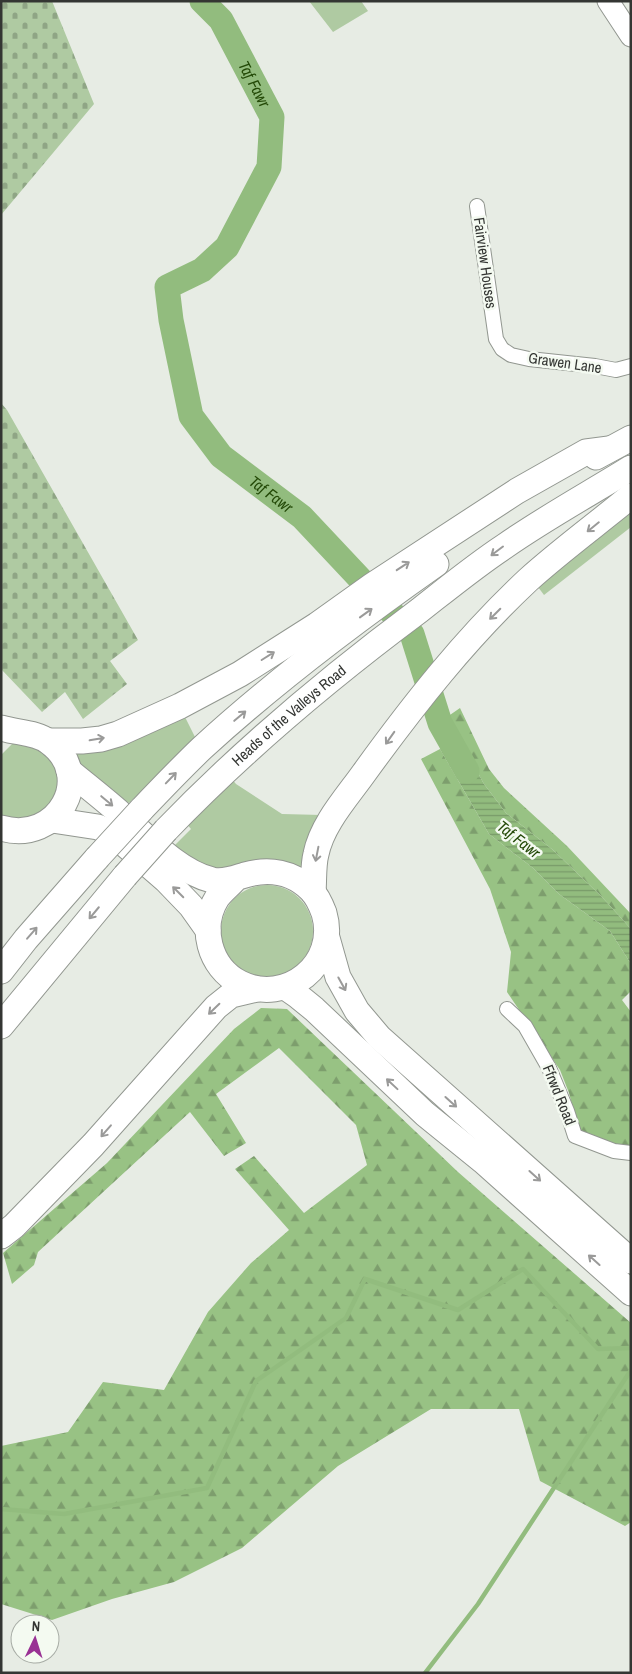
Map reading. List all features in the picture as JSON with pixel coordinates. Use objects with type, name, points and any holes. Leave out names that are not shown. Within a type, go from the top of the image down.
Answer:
[{"type":"highway","points":[[48,741],[82,742],[101,739],[118,734],[180,706],[240,674],[317,625],[373,585],[521,497],[586,452],[609,449],[631,438]]},
{"type":"highway","name":"Heads of the Valleys Road","points":[[1,1026],[125,876],[166,830],[225,771],[308,698],[504,546],[631,468]]},
{"type":"highway","points":[[313,892],[315,854],[321,838],[331,820],[400,724],[450,662],[529,580],[631,496]]},
{"type":"highway","name":"Heads of the Valleys Road","points":[[1,971],[26,939],[97,858],[203,747],[362,616],[521,497]]},
{"type":"highway","points":[[1,828],[13,831],[29,831],[44,826],[64,806],[69,794],[70,782],[65,760],[48,741],[34,734],[7,732]]},
{"type":"highway","points":[[69,771],[103,798],[181,867],[198,876],[215,881],[235,879],[263,871],[282,873],[298,880],[313,892],[322,906],[326,921],[326,938],[322,954],[313,969],[300,980],[285,987],[271,990],[257,989],[238,982],[222,968],[211,951],[208,930],[210,913],[218,898],[235,879]]},
{"type":"highway","points":[[52,820],[98,827],[113,834],[185,899],[208,930]]},
{"type":"highway","points":[[326,938],[338,977],[357,1011],[379,1037],[490,1152],[631,1293]]},
{"type":"highway","points":[[285,987],[314,1009],[424,1114],[490,1152],[631,1261]]},
{"type":"highway","points":[[1,1236],[14,1226],[94,1145],[216,1007],[231,995],[257,989]]},
{"type":"main road","points":[[608,1],[631,36]]},
{"type":"street","name":"Fairview Houses","points":[[476,206],[493,320]]},
{"type":"street","name":"Grawen Lane","points":[[493,320],[497,343],[502,349],[511,354],[529,360],[595,366],[616,370],[631,366]]},
{"type":"street","name":"Ffrwd Road","points":[[507,1009],[525,1026],[549,1068],[568,1112],[575,1136],[614,1151],[631,1153]]},
{"type":"green space","points":[[1,1],[52,1],[94,104],[1,215]]},
{"type":"green space","points":[[309,1],[361,1],[368,11],[333,32]]},
{"type":"green space","points":[[1,403],[7,410],[138,640],[110,661],[127,684],[83,719],[65,692],[42,712],[1,669]]},
{"type":"green space","points":[[631,512],[631,527],[544,595],[538,587],[611,525]]},
{"type":"green space","points":[[460,708],[489,769],[504,788],[567,846],[631,914],[631,929],[601,896],[553,850],[506,813],[484,784],[447,717]]},
{"type":"green space","points":[[183,713],[196,739],[129,803],[89,776],[67,747]]},
{"type":"green space","points":[[14,742],[47,752],[58,767],[59,797],[40,820],[1,818],[1,755]]},
{"type":"green space","points":[[440,749],[489,834],[533,868],[559,894],[610,931],[631,964],[631,991],[622,1000],[631,1012],[631,1147],[597,1141],[578,1128],[569,1093],[560,1070],[507,992],[511,952],[490,889],[421,759]]},
{"type":"green space","points":[[231,778],[236,784],[282,814],[322,815],[309,842],[300,868],[281,860],[259,859],[227,870],[210,869],[191,862],[174,846],[191,829],[186,823]]},
{"type":"green space","points":[[267,885],[284,889],[299,899],[309,914],[313,931],[309,948],[299,963],[284,973],[267,977],[250,973],[235,963],[225,948],[221,931],[225,914],[235,899],[250,889]]},
{"type":"green space","points":[[261,1008],[287,1009],[458,1172],[631,1323],[631,1522],[625,1526],[540,1481],[519,1409],[431,1409],[338,1466],[242,1548],[174,1582],[112,1599],[60,1617],[60,1614],[33,1614],[1,1604],[1,1446],[68,1432],[103,1382],[164,1390],[208,1312],[251,1263],[289,1230],[235,1169],[254,1156],[304,1213],[367,1165],[356,1125],[279,1048],[216,1094],[246,1143],[224,1156],[190,1112],[38,1252],[34,1265],[12,1284],[3,1253],[107,1163],[234,1029]]},
{"type":"water","points":[[459,738],[484,784],[506,813],[553,850],[601,896],[631,929],[631,964],[610,931],[559,894],[533,868],[489,834],[440,749]]},
{"type":"waterway","name":"Taf Fawr","points":[[202,1],[221,20],[272,117],[269,167],[227,247],[202,270],[167,287],[171,320],[191,416],[221,456],[302,517],[412,634],[440,723],[467,771]]},
{"type":"waterway","points":[[1,1509],[64,1514],[207,1488],[256,1381],[346,1318],[365,1279],[458,1310],[523,1269],[598,1349],[631,1348]]},
{"type":"waterway","points":[[425,1673],[478,1604],[631,1370]]}]
